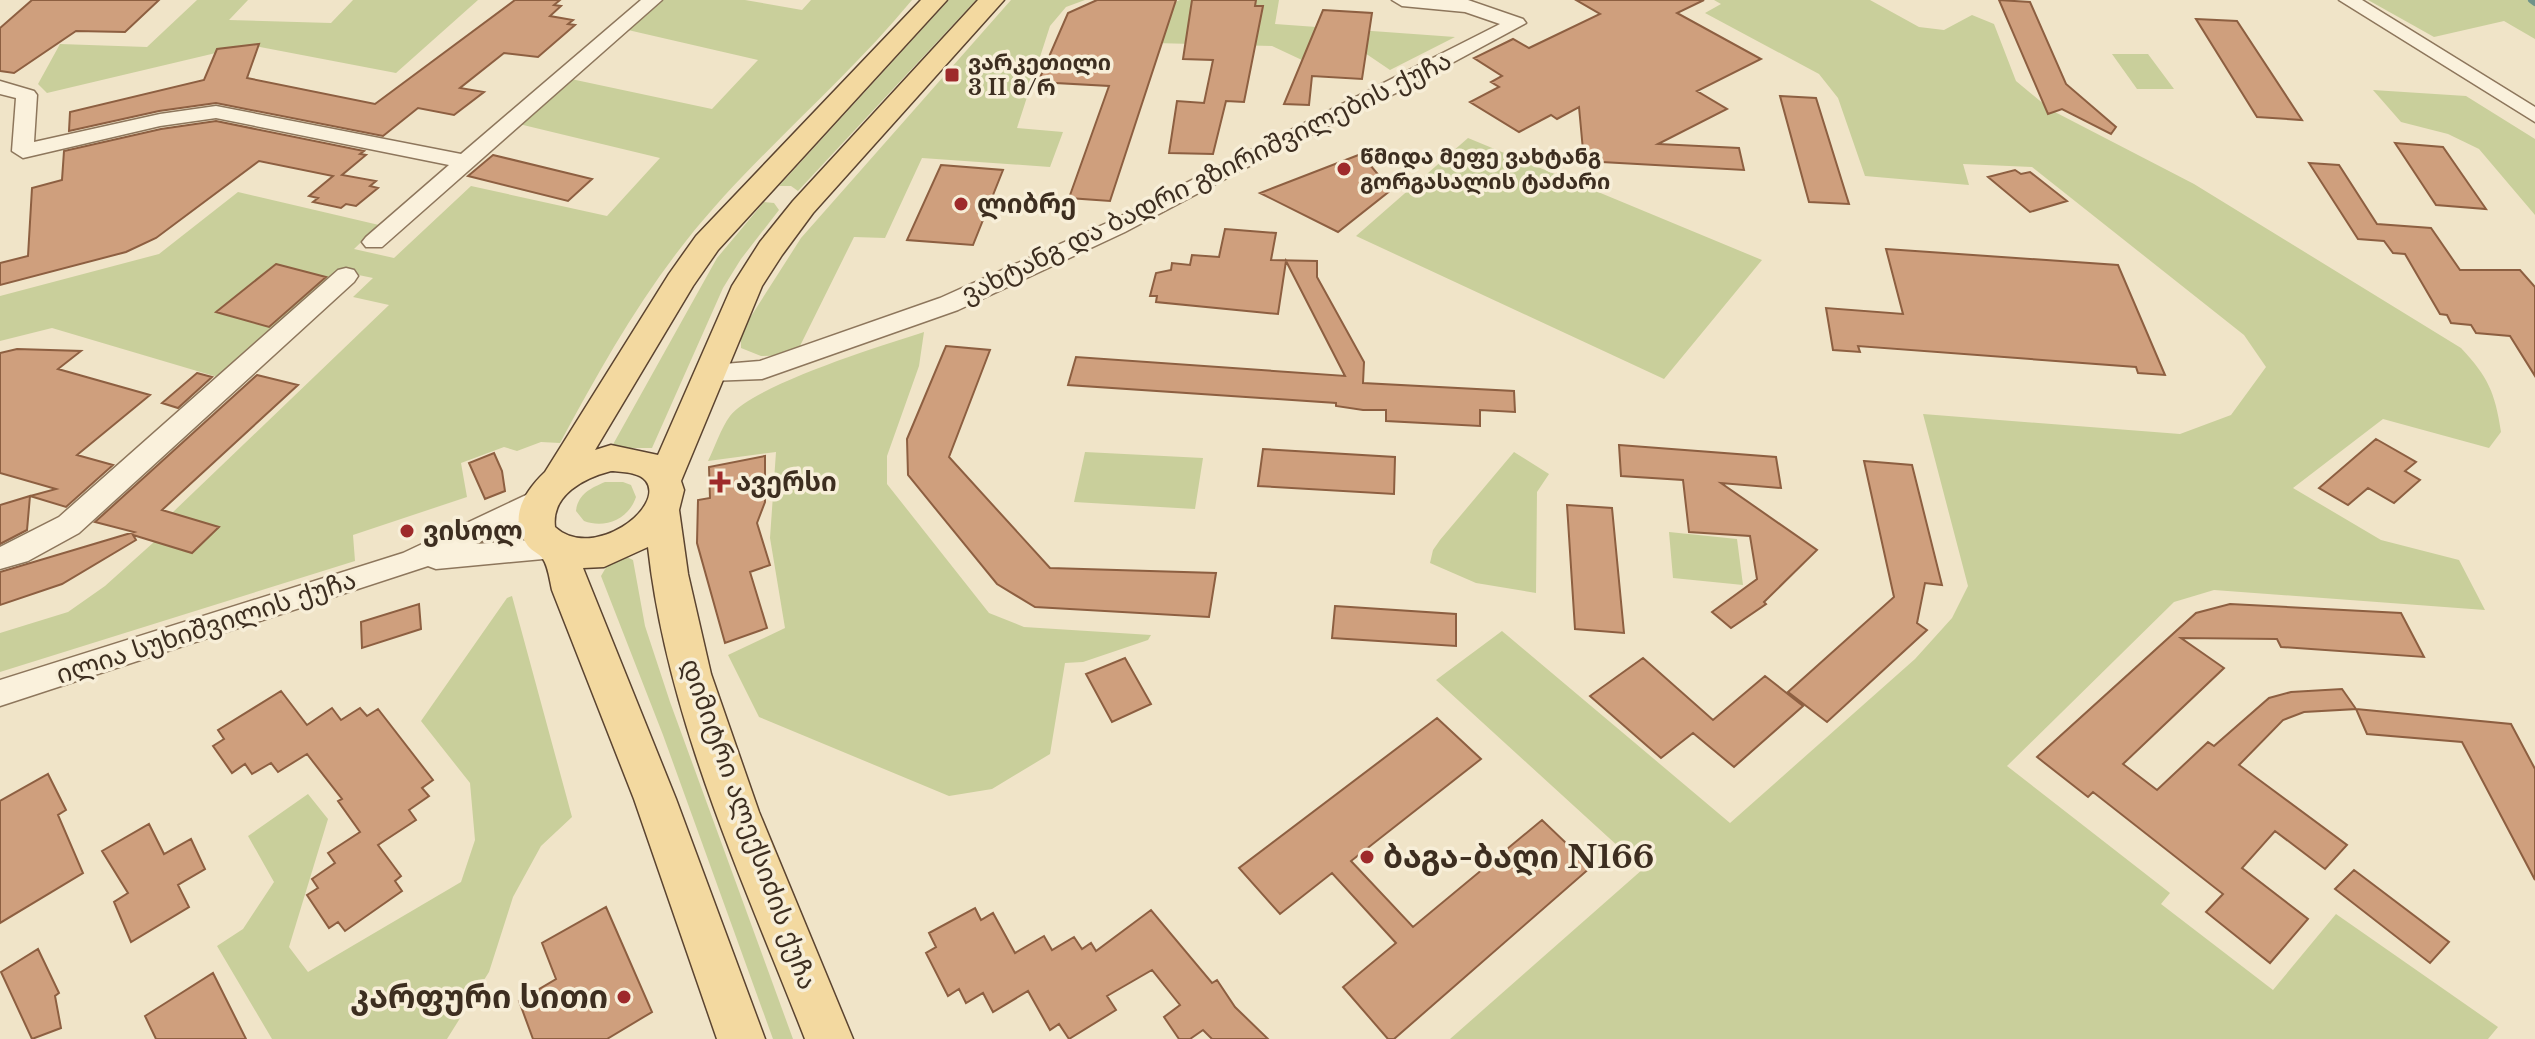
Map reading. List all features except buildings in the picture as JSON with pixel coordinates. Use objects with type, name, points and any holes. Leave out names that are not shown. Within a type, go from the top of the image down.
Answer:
[{"type":"main road","points":[[935,0],[707,243],[536,512],[535,527],[542,540],[557,550],[580,554],[605,551],[628,543],[648,529],[664,496],[709,372],[747,286],[803,207],[992,0]]},
{"type":"main road","points":[[751,194],[784,194],[803,207]]},
{"type":"main road","points":[[550,489],[583,466],[611,458],[645,462],[657,469],[664,496]]},
{"type":"main road","name":"დიმიტრი ალექსიძის ქუჩა","points":[[664,496],[675,605],[694,684],[771,894],[829,1039]]},
{"type":"main road","points":[[557,550],[655,799],[741,1039]]},
{"type":"street","points":[[374,242],[652,0]]},
{"type":"street","name":"ვახტანგ და ბადრი გზირიშვილების ქუჩა","points":[[709,372],[762,370],[949,304],[1117,227],[1268,147],[1516,23],[1468,6],[1402,0]]},
{"type":"street","points":[[2349,0],[2535,116]]},
{"type":"street","points":[[0,87],[27,95],[23,151],[160,120],[216,112],[466,162]]},
{"type":"street","points":[[0,558],[18,553],[69,525],[346,276]]},
{"type":"street","name":"ილია სუხიშვილის ქუჩა","points":[[0,693],[412,561],[501,520],[550,489]]},
{"type":"street","name":"ილია სუხიშვილის ქუჩა","points":[[412,561],[557,550]]},
{"type":"green space","points":[[197,0],[248,0],[229,20],[331,23],[353,0],[478,0],[396,73],[260,47],[220,52],[47,93],[38,84],[60,44],[147,47]]},
{"type":"green space","points":[[660,0],[745,0],[802,10],[811,0],[912,0],[857,61],[740,179],[686,241],[634,314],[560,443],[541,442],[517,451],[504,447],[461,463],[467,497],[353,535],[355,561],[0,672],[0,633],[68,612],[105,586],[164,533],[172,513],[389,305],[353,297],[373,278],[344,272],[224,379],[52,328],[0,341],[0,296],[159,254],[238,192],[379,225],[354,249],[394,258],[471,186],[607,216],[660,158],[519,124],[571,79],[712,109],[758,60],[628,30]]},
{"type":"green space","points":[[949,0],[976,0],[798,191],[791,186],[779,186]]},
{"type":"green space","points":[[1011,0],[1085,0],[1066,7],[1050,26],[1017,128],[1063,132],[1050,167],[922,158],[885,238],[854,237],[799,348],[803,355],[761,356],[741,348],[741,332],[801,238]]},
{"type":"green space","points":[[1180,0],[1279,0],[1275,24],[1455,37],[1390,70],[1362,51],[1319,68],[1272,46],[1154,43],[1118,26]]},
{"type":"green space","points":[[1714,0],[1870,0],[1919,27],[1944,30],[1972,15],[1994,24],[2016,81],[2051,110],[2194,184],[2461,348],[2478,368],[2493,395],[2501,432],[2489,448],[2383,419],[2293,488],[2381,540],[2459,560],[2485,610],[2214,590],[2174,602],[2007,766],[2170,893],[2161,904],[2273,990],[2336,914],[2498,1027],[2488,1039],[1450,1039],[1643,869],[1436,680],[1502,631],[1730,823],[1915,659],[1952,618],[1968,586],[1923,414],[2180,434],[2231,415],[2266,367],[2244,335],[2032,167],[1963,164],[1969,185],[1865,176],[1838,98],[1819,74],[1705,13],[1721,4]]},
{"type":"green space","points":[[2368,0],[2535,0],[2535,39],[2504,21],[2434,37]]},
{"type":"green space","points":[[2112,54],[2148,54],[2174,89],[2137,89]]},
{"type":"green space","points":[[2373,90],[2466,96],[2535,139],[2535,215],[2479,149],[2448,134],[2401,122]]},
{"type":"green space","points":[[1468,138],[1762,260],[1664,379],[1356,236]]},
{"type":"green space","points":[[764,202],[774,203],[779,210],[723,288],[652,448],[611,448],[717,258]]},
{"type":"green space","points":[[924,332],[919,366],[887,456],[887,484],[989,613],[1024,627],[1151,635],[1148,640],[1083,662],[1065,663],[1050,754],[992,789],[949,796],[759,717],[728,655],[785,628],[770,538],[776,452],[708,461],[730,416],[765,391],[821,367]]},
{"type":"green space","points":[[1085,452],[1203,458],[1195,509],[1074,502]]},
{"type":"green space","points":[[1514,452],[1549,474],[1537,492],[1536,593],[1476,583],[1430,563],[1433,550],[1440,540]]},
{"type":"green space","points":[[605,482],[631,485],[636,497],[633,505],[622,516],[608,523],[584,521],[576,511],[579,500],[590,489]]},
{"type":"green space","points":[[1669,532],[1737,539],[1743,585],[1673,578]]},
{"type":"green space","points":[[627,557],[633,560],[645,626],[670,702],[793,1039],[773,1039],[663,735],[601,576],[608,564]]},
{"type":"green space","points":[[512,596],[572,817],[541,846],[513,897],[489,972],[447,1039],[272,1039],[217,946],[243,929],[274,882],[248,836],[308,794],[328,819],[289,947],[308,972],[461,882],[475,840],[470,783],[421,721],[507,598]]},
{"type":"waterway","points":[[2531,0],[2535,3]]},
{"type":"place","name":"ვარკეთილი 3 II მ/რ","points":[[952,75]]},
{"type":"place","name":"წმიდა მეფე ვახტანგ გორგასალის ტაძარი","points":[[1344,169]]},
{"type":"place","name":"ლიბრე","points":[[961,204]]},
{"type":"place","name":"ავერსი","points":[[720,482]]},
{"type":"place","name":"ვისოლ","points":[[407,531]]},
{"type":"place","name":"ბაგა-ბაღი N166","points":[[1367,857]]},
{"type":"place","name":"კარფური სითი","points":[[624,997]]}]
